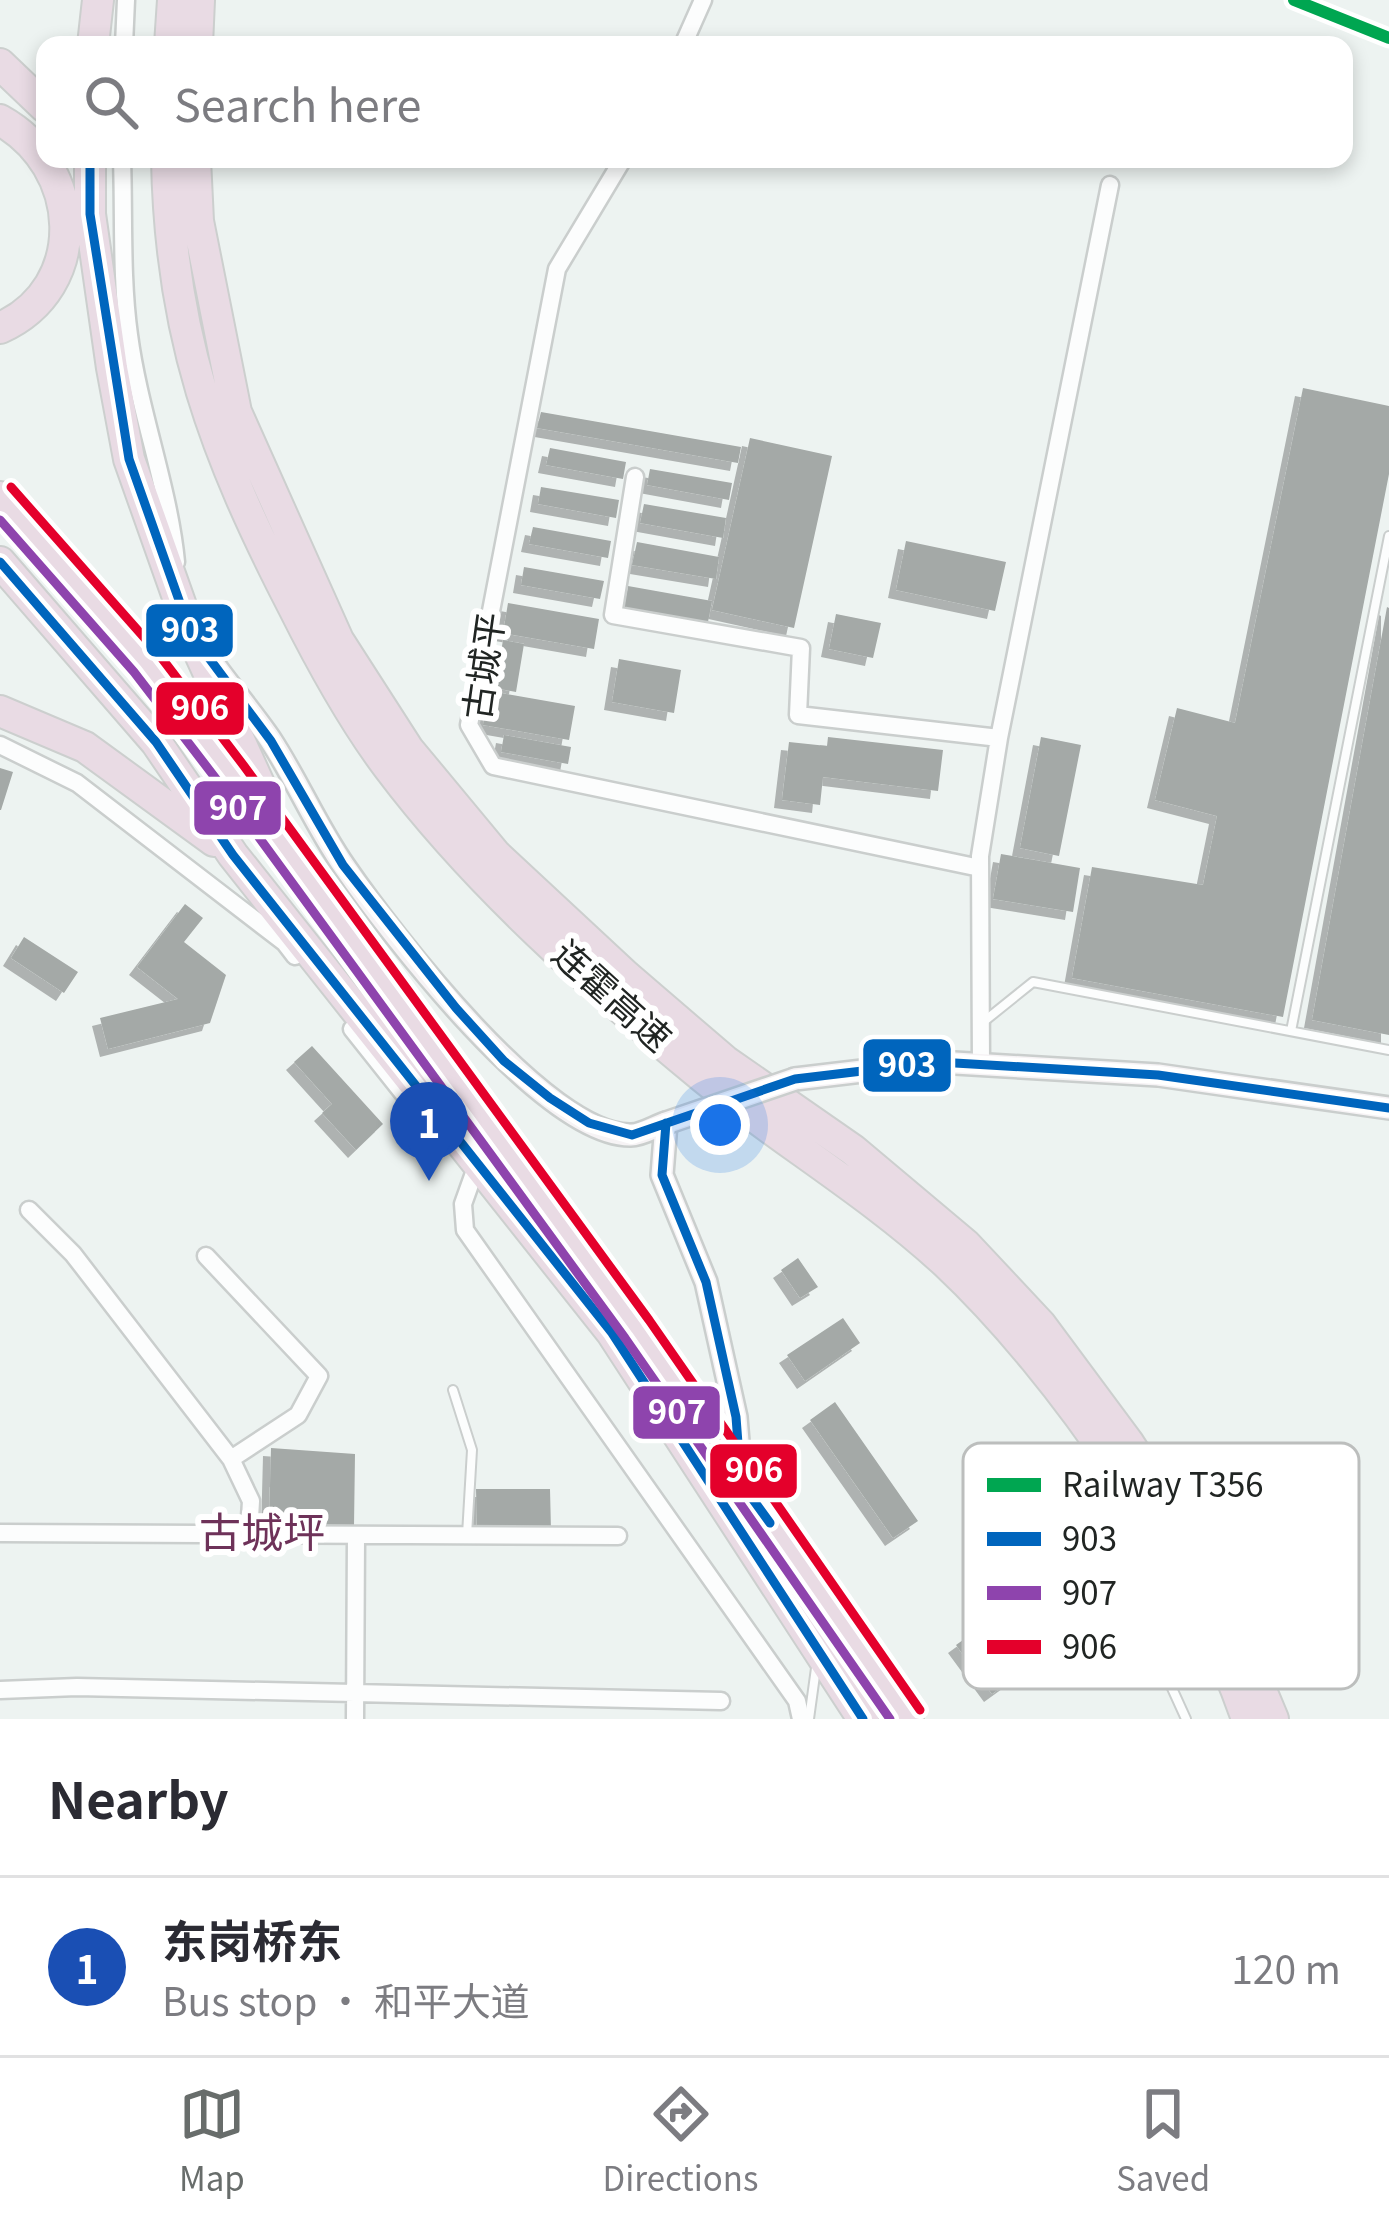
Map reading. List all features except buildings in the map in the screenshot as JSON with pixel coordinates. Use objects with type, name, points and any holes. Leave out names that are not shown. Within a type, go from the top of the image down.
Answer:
[{"type":"highway","points":[[94,36],[98,0]]},
{"type":"highway","points":[[171,36],[173,0]]},
{"type":"highway","points":[[197,36],[199,0]]},
{"type":"highway","points":[[0,64],[36,98]]},
{"type":"highway","points":[[0,120],[36,147]]},
{"type":"highway","points":[[0,328],[39,303],[60,262],[67,229],[50,168]]},
{"type":"highway","points":[[72,168],[90,214]]},
{"type":"highway","points":[[89,168],[90,214],[129,459],[191,634],[296,862]]},
{"type":"highway","name":"连霍高速","points":[[167,168],[168,227],[181,320],[207,417],[291,604],[388,767],[480,874],[609,996],[708,1081],[836,1171],[946,1263],[1023,1346],[1097,1443]]},
{"type":"highway","name":"连霍高速","points":[[195,168],[204,261],[236,412],[338,640],[408,749],[496,855],[626,976],[725,1061],[853,1150],[966,1245],[1040,1324],[1128,1443]]},
{"type":"highway","points":[[0,497],[146,662],[296,862],[637,1329],[908,1719]]},
{"type":"highway","points":[[0,562],[156,742],[233,855],[612,1333],[863,1719]]},
{"type":"highway","points":[[0,711],[90,751],[233,855]]},
{"type":"highway","name":"连霍高速","points":[[1233,1689],[1247,1719]]},
{"type":"highway","name":"连霍高速","points":[[1260,1689],[1273,1719]]},
{"type":"main road","points":[[191,634],[271,741],[343,865],[456,1008],[504,1060],[589,1123],[632,1135],[795,1078],[938,1062],[1157,1075],[1389,1108]]},
{"type":"main road","points":[[666,1123],[662,1175],[706,1282],[736,1417],[741,1484]]},
{"type":"street","points":[[124,36],[126,0]]},
{"type":"street","points":[[687,36],[703,1]]},
{"type":"street","points":[[122,168],[128,332],[151,452],[173,534],[179,599]]},
{"type":"street","name":"古城平","points":[[617,168],[557,269],[469,725],[493,766],[980,868]]},
{"type":"street","points":[[981,1065],[980,868],[999,738],[1110,184]]},
{"type":"street","points":[[635,476],[613,615],[801,648],[798,715],[999,738]]},
{"type":"street","points":[[0,745],[77,783],[284,943],[440,1139],[481,1164],[463,1204],[465,1230],[797,1701],[805,1719]]},
{"type":"street","points":[[77,783],[90,751]]},
{"type":"street","points":[[29,1210],[73,1254],[231,1459],[251,1501],[248,1535]]},
{"type":"street","points":[[206,1256],[319,1376],[298,1415],[231,1459]]},
{"type":"street","points":[[0,1532],[618,1536]]},
{"type":"street","points":[[355,1719],[356,1537]]},
{"type":"street","points":[[0,1690],[77,1687],[722,1701]]},
{"type":"lane","points":[[1292,1031],[1389,536]]},
{"type":"lane","points":[[981,1024],[1033,982],[1389,1050]]},
{"type":"lane","points":[[453,1390],[472,1450],[467,1536]]},
{"type":"lane","points":[[805,1719],[818,1654]]},
{"type":"lane","points":[[1172,1689],[1186,1719]]},
{"type":"rail line","name":"T356","points":[[1294,0],[1389,38]]},
{"type":"transit line","name":"903","points":[[90,168],[90,214],[129,459],[191,634],[271,741],[343,865],[456,1008],[504,1061],[550,1098],[589,1123],[632,1135],[795,1079],[938,1062],[1158,1075],[1389,1108]]},
{"type":"transit line","name":"906","points":[[11,487],[157,652],[244,766],[649,1320],[920,1710]]},
{"type":"transit line","name":"907","points":[[0,520],[134,672],[220,784],[625,1338],[890,1719]]},
{"type":"transit line","name":"903","points":[[0,562],[156,742],[233,855],[612,1333],[863,1719]]},
{"type":"transit line","name":"903","points":[[666,1123],[662,1175],[706,1282],[736,1417],[741,1483],[770,1523]]},
{"type":"place","name":"东岗桥东","points":[[429,1181]]},
{"type":"district","name":"古城坪","points":[[262,1533]]}]
